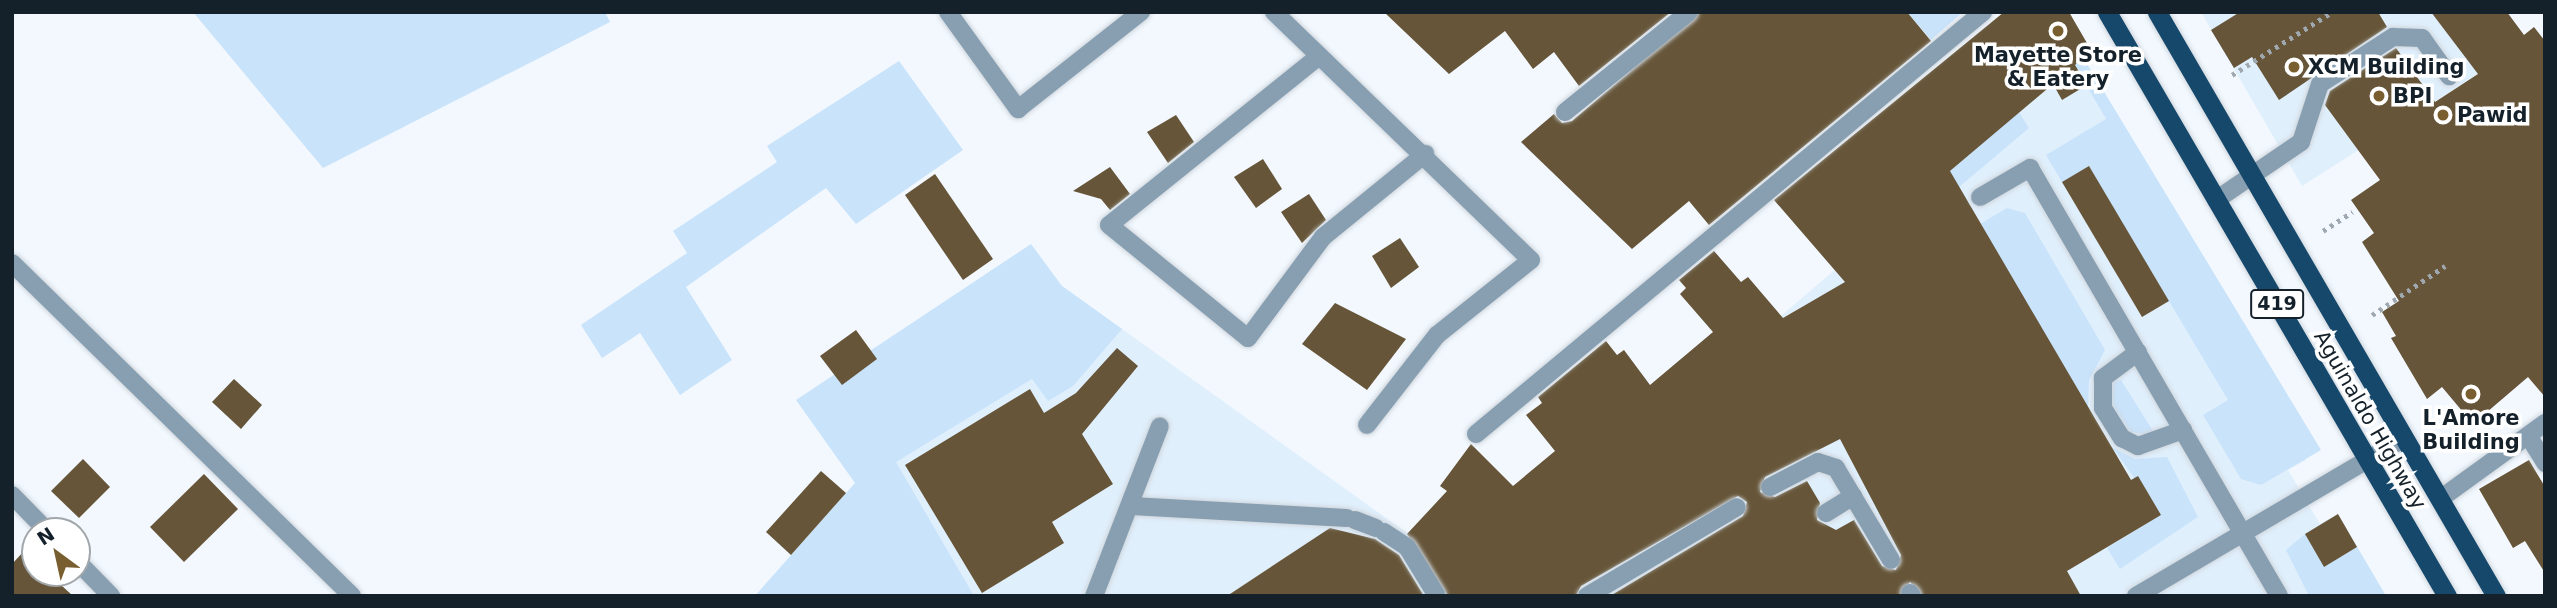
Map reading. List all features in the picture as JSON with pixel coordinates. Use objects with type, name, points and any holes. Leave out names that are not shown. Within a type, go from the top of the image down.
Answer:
[{"type":"highway","name":"Aguinaldo Highway","points":[[2107,12],[2447,596]]},
{"type":"highway","name":"Aguinaldo Highway","points":[[2157,12],[2496,596]]},
{"type":"street","points":[[948,12],[1018,109],[1141,12]]},
{"type":"street","points":[[1274,12],[1318,57],[1425,154],[1531,260],[1437,335],[1367,425]]},
{"type":"street","points":[[1565,113],[1689,12]]},
{"type":"street","points":[[1476,435],[1983,12]]},
{"type":"street","points":[[2216,200],[2253,178],[2306,135],[2320,85],[2393,37],[2422,38],[2449,76]]},
{"type":"street","points":[[1318,57],[1109,225],[1248,338],[1323,237],[1425,154]]},
{"type":"street","points":[[1980,197],[2031,168],[2279,596]]},
{"type":"street","points":[[12,263],[352,596]]},
{"type":"street","points":[[2138,352],[2103,378],[2103,408],[2123,438],[2137,446],[2183,430]]},
{"type":"street","points":[[2440,499],[2545,424]]},
{"type":"street","points":[[1094,596],[1132,506],[1160,426]]},
{"type":"street","points":[[2529,437],[2545,463]]},
{"type":"street","points":[[2136,596],[2404,438]]},
{"type":"street","points":[[1770,487],[1818,462],[1836,468],[1891,560]]},
{"type":"street","points":[[12,495],[33,517]]},
{"type":"street","points":[[1826,513],[1853,496]]},
{"type":"street","points":[[1132,506],[1351,519],[1380,530],[1407,547],[1437,596]]},
{"type":"street","points":[[1587,596],[1737,507]]},
{"type":"street","points":[[91,575],[111,596]]},
{"type":"path","points":[[2232,75],[2332,12]]},
{"type":"path","points":[[2323,231],[2353,212]]},
{"type":"path","points":[[2372,315],[2445,266]]},
{"type":"shaded area","points":[[193,12],[605,12],[610,22],[323,168]]},
{"type":"shaded area","points":[[1907,12],[1963,12],[1931,40]]},
{"type":"shaded area","points":[[2201,12],[2447,12],[2489,67],[2302,186]]},
{"type":"shaded area","points":[[2083,57],[2321,450],[2261,485],[2241,479],[2203,415],[2228,400],[2089,167],[2062,182],[2046,155],[2106,119],[2074,65]]},
{"type":"shaded area","points":[[899,61],[963,150],[856,224],[826,188],[686,287],[732,360],[680,395],[640,333],[602,358],[581,325],[687,253],[673,231],[777,162],[767,146]]},
{"type":"shaded area","points":[[2074,65],[2306,460],[2288,470],[2320,524],[2338,514],[2386,596],[755,596],[855,483],[1062,286],[1407,533],[1468,584]]},
{"type":"shaded area","points":[[2019,112],[2029,128],[1959,187],[1928,190]]},
{"type":"shaded area","points":[[2007,208],[2025,213],[2105,350],[2089,380],[2088,408],[1980,224]]},
{"type":"shaded area","points":[[1031,244],[1062,286],[1122,329],[1073,386],[1048,401],[1032,379],[896,462],[974,596],[755,596],[855,483],[796,400]]},
{"type":"shaded area","points":[[2121,380],[2153,435],[2130,432],[2111,403],[2113,382]]},
{"type":"shaded area","points":[[2112,447],[2135,459],[2167,457],[2198,517],[2120,569],[2107,548],[2161,515]]},
{"type":"shaded area","points":[[2305,534],[2324,566],[2357,547],[2386,596],[2309,596],[2286,550]]},
{"type":"building","points":[[1384,12],[1671,12],[1579,86],[1554,52],[1533,69],[1505,31],[1449,74]]},
{"type":"building","points":[[1700,12],[1907,12],[1931,41],[1709,225],[1689,201],[1632,249],[1521,142],[1554,114],[1562,123],[1572,121]]},
{"type":"building","points":[[2004,12],[2069,12],[2091,50],[2075,65],[2087,85],[2062,100],[2053,84],[1950,171],[2131,480],[2138,476],[2161,515],[2067,571],[2081,596],[1923,596],[1910,582],[1899,596],[1610,596],[1743,516],[1747,502],[1738,496],[1581,586],[1576,596],[1448,596],[1407,534],[1447,491],[1440,486],[1471,444],[1513,486],[1555,451],[1526,415],[1542,403],[1538,397],[1606,341],[1617,355],[1624,350],[1650,385],[1713,332],[1680,294],[1686,288],[1679,280],[1714,251],[1741,282],[1748,277],[1783,318],[1845,282],[1774,200]],"holes":[[[1840,439],[1901,555],[1896,570],[1882,566],[1854,520],[1836,530],[1817,520],[1820,503],[1807,481],[1775,497],[1760,492],[1765,477]]]},
{"type":"building","points":[[2240,12],[2378,12],[2387,27],[2279,100],[2252,57],[2234,68],[2211,30]]},
{"type":"building","points":[[2431,12],[2507,12],[2524,35],[2534,27],[2545,41],[2545,397],[2528,377],[2473,424],[2442,387],[2427,399],[2391,338],[2396,336],[2382,312],[2399,301],[2362,242],[2374,233],[2351,200],[2380,180],[2325,105],[2330,91],[2396,48],[2435,102],[2478,74]]},
{"type":"building","points":[[1176,115],[1194,142],[1168,163],[1147,132]]},
{"type":"building","points":[[1263,159],[1282,189],[1256,208],[1234,177]]},
{"type":"building","points":[[2089,166],[2169,301],[2142,317],[2062,182]]},
{"type":"building","points":[[1110,167],[1130,194],[1110,210],[1101,199],[1073,191]]},
{"type":"building","points":[[935,174],[993,259],[963,280],[905,195]]},
{"type":"building","points":[[1309,194],[1326,220],[1302,243],[1281,212]]},
{"type":"building","points":[[1400,238],[1419,267],[1391,288],[1372,256]]},
{"type":"building","points":[[1335,303],[1406,339],[1367,390],[1302,344]]},
{"type":"building","points":[[856,330],[877,359],[842,385],[820,356]]},
{"type":"building","points":[[1117,348],[1138,366],[1082,434],[1113,484],[1052,522],[1064,543],[982,593],[905,465],[1030,389],[1044,413],[1076,393]]},
{"type":"building","points":[[234,379],[262,405],[241,429],[212,402]]},
{"type":"building","points":[[83,459],[110,487],[80,517],[51,491]]},
{"type":"building","points":[[2529,460],[2545,487],[2545,573],[2525,541],[2513,548],[2479,489]]},
{"type":"building","points":[[821,471],[846,493],[791,555],[766,532]]},
{"type":"building","points":[[204,474],[238,509],[184,562],[150,527]]},
{"type":"building","points":[[2338,514],[2357,547],[2324,567],[2305,534]]},
{"type":"building","points":[[1330,528],[1375,539],[1399,555],[1424,596],[1227,596]]},
{"type":"building","points":[[21,554],[21,587],[63,587],[73,596],[12,596],[12,564]]},
{"type":"place","name":"Mayette Store & Eatery","points":[[2058,31]]},
{"type":"place","name":"XCM Building","points":[[2294,67]]},
{"type":"place","name":"BPI","points":[[2379,96]]},
{"type":"place","name":"Pawid","points":[[2443,115]]},
{"type":"place","name":"L'Amore Building","points":[[2471,394]]}]
